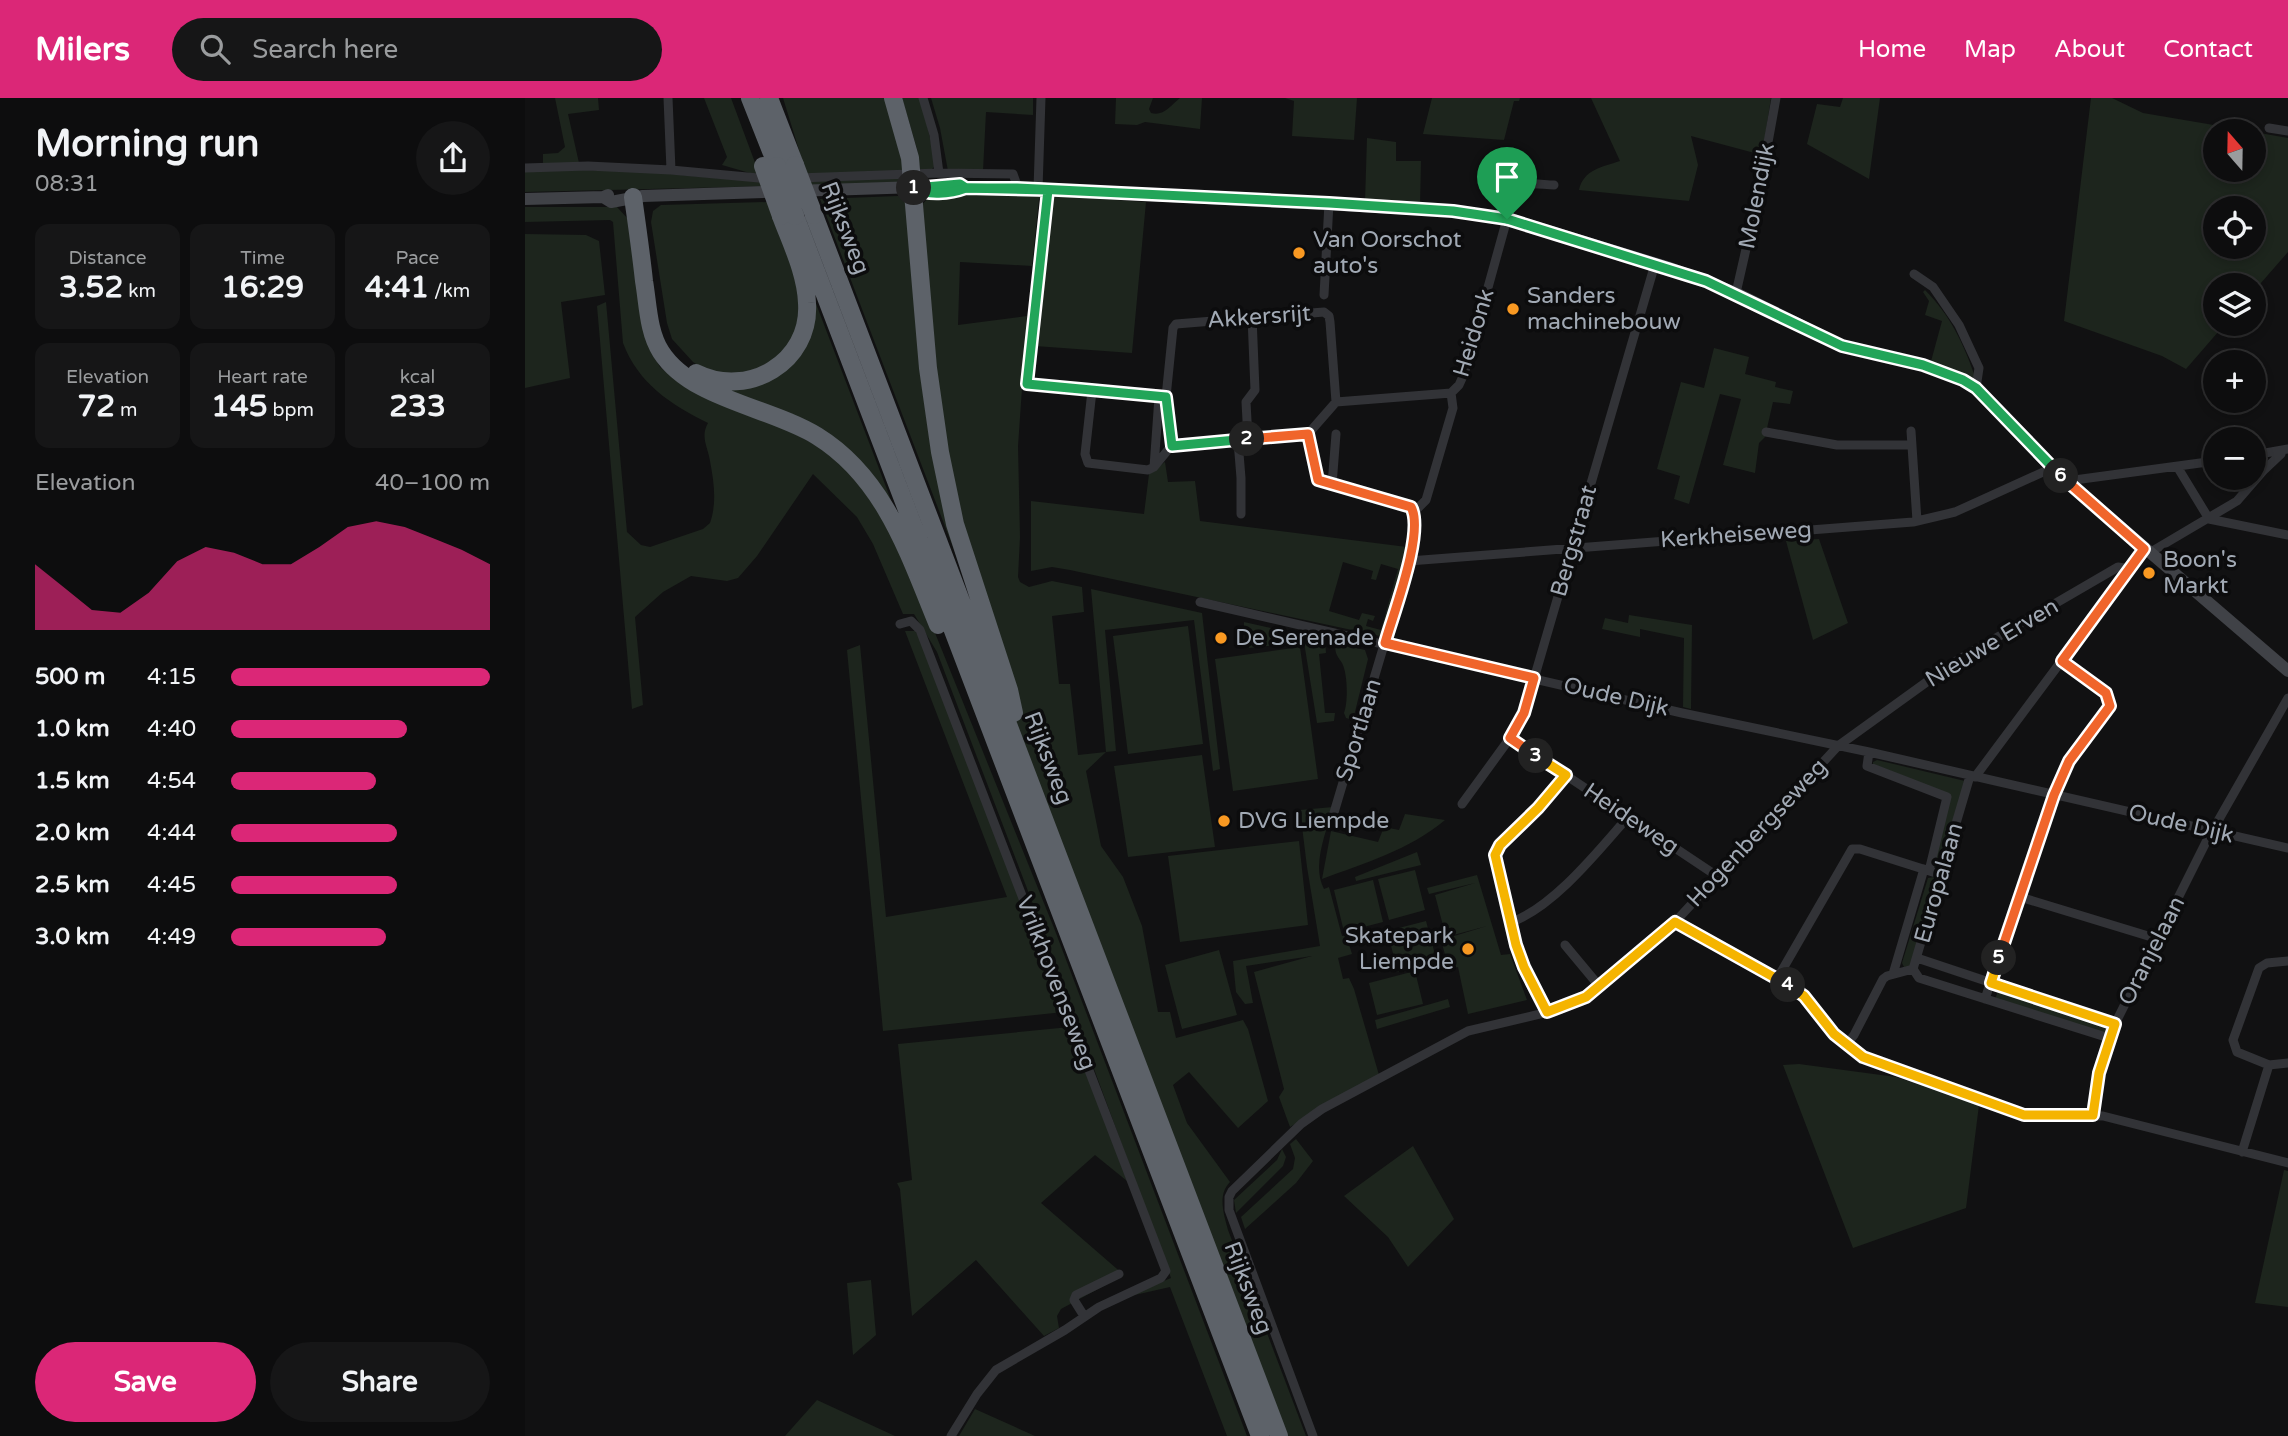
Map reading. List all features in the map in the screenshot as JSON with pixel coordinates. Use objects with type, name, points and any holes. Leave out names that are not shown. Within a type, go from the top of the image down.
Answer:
[{"type":"highway","points":[[745,98],[770,166]]},
{"type":"highway","name":"Rijksweg","points":[[750,98],[788,216],[1006,770],[1260,1436]]},
{"type":"highway","name":"Rijksweg","points":[[769,98],[1279,1436]]},
{"type":"highway","points":[[893,98],[907,142],[913,181],[928,368],[940,452],[955,524],[1009,690],[1023,762]]},
{"type":"highway","points":[[638,196],[663,336],[672,352],[687,368],[723,382],[749,380],[769,373],[788,358],[805,328],[808,304],[788,216]]},
{"type":"highway","points":[[638,196],[649,311],[660,351],[676,370],[694,384],[775,415],[821,438],[845,458],[869,484],[892,516],[971,705],[1006,770]]},
{"type":"street","points":[[668,98],[671,170]]},
{"type":"street","points":[[923,98],[934,135],[939,173]]},
{"type":"street","points":[[1041,98],[1043,189],[1027,384],[1162,397]]},
{"type":"street","name":"Molendijk","points":[[1736,293],[1759,192],[1776,98]]},
{"type":"street","points":[[2269,128],[2288,131]]},
{"type":"street","points":[[525,168],[588,166],[671,170],[764,179],[913,181],[960,184],[966,188],[1043,189],[1329,203],[1453,211],[1507,219],[1706,281],[1736,293],[1842,346],[1923,365],[1963,380],[1976,388],[2052,468],[2288,671]]},
{"type":"street","points":[[525,199],[603,197],[625,193],[638,196],[913,181],[939,173],[1013,174],[1017,188]]},
{"type":"street","name":"Heidonk","points":[[1385,643],[1409,561],[1414,512],[1426,500],[1453,408],[1451,393],[1464,374],[1515,190],[1520,185],[1555,185]]},
{"type":"street","points":[[1324,295],[1329,203]]},
{"type":"street","name":"Bergstraat","points":[[1461,804],[1510,738],[1524,713],[1655,264]]},
{"type":"street","points":[[1914,274],[1933,286],[1964,334],[1979,368],[1976,388]]},
{"type":"street","name":"Akkersrijt","points":[[1162,397],[1173,328],[1176,324],[1324,312],[1329,316],[1336,402]]},
{"type":"street","points":[[1248,439],[1246,402],[1255,390],[1252,317]]},
{"type":"street","points":[[1092,391],[1085,454],[1088,463],[1148,470],[1154,467],[1172,446],[1308,434],[1336,402],[1451,393]]},
{"type":"street","points":[[1162,397],[1172,446]]},
{"type":"street","points":[[1154,467],[1162,397]]},
{"type":"street","points":[[1911,431],[1917,521]]},
{"type":"street","points":[[1766,432],[1837,445],[1912,445]]},
{"type":"street","points":[[1308,434],[1316,475],[1322,482],[1406,504],[1414,512]]},
{"type":"street","points":[[1332,485],[1336,434]]},
{"type":"street","points":[[1238,440],[1241,514]]},
{"type":"street","points":[[2266,452],[2285,449]]},
{"type":"street","points":[[1972,777],[2130,569],[2147,551],[2209,519],[2237,501],[2285,449]]},
{"type":"street","points":[[2067,481],[2203,463]]},
{"type":"street","name":"Kerkheiseweg","points":[[1409,561],[1917,521],[1955,512],[2052,468]]},
{"type":"street","points":[[2178,468],[2209,519],[2288,535]]},
{"type":"street","name":"Nieuwe Erven","points":[[1838,746],[1953,663],[2118,567],[2130,569]]},
{"type":"street","name":"Oude Dijk","points":[[1200,602],[2288,848]]},
{"type":"street","name":"Vrilkhovenseweg","points":[[900,624],[911,621],[921,629],[1165,1269],[1161,1278],[1112,1300],[996,1370],[977,1394],[951,1436]]},
{"type":"street","name":"Sportlaan","points":[[1333,816],[1385,643]]},
{"type":"street","points":[[1985,999],[2054,795],[2069,761],[2110,706],[2106,693],[2062,661]]},
{"type":"street","name":"Oranjelaan","points":[[2093,1115],[2099,1073],[2115,1024],[2212,832],[2288,698]]},
{"type":"street","name":"Heideweg","points":[[1510,738],[1717,876]]},
{"type":"street","name":"Hogenbergseweg","points":[[1313,1436],[1229,1210],[1232,1191],[1301,1124],[1322,1110],[1468,1031],[1573,1004],[1600,987],[1675,922],[1838,746]]},
{"type":"street","name":"Europalaan","points":[[1869,752],[1867,766],[1947,797],[1893,974]]},
{"type":"street","points":[[1547,1012],[1524,967],[1495,855],[1500,845],[1538,808],[1566,775]]},
{"type":"street","name":"Europalaan","points":[[1846,1045],[1883,979],[1913,969],[1972,777]]},
{"type":"street","points":[[1511,922],[1531,913],[1548,900],[1590,860],[1629,817]]},
{"type":"street","points":[[1777,979],[1852,849],[1860,849],[1942,875]]},
{"type":"street","points":[[2020,897],[2158,939]]},
{"type":"street","points":[[1675,922],[1794,988],[1846,1045],[1863,1057],[2024,1115],[2093,1115],[2288,1163]]},
{"type":"street","points":[[1565,945],[1600,987]]},
{"type":"street","points":[[1917,958],[2115,1024]]},
{"type":"street","points":[[2288,961],[2267,963],[2259,968],[2233,1040],[2237,1052],[2269,1065],[2288,1063]]},
{"type":"street","points":[[1913,969],[1919,978],[2109,1038]]},
{"type":"street","points":[[2242,1153],[2269,1065]]},
{"type":"street","points":[[1084,1316],[1075,1300],[1076,1295],[1119,1274]]},
{"type":"shaded area","points":[[555,98],[598,98],[599,110],[568,114],[579,163],[543,163],[543,154],[558,153],[565,147]]},
{"type":"shaded area","points":[[704,98],[731,98],[760,176],[722,165],[727,157]]},
{"type":"shaded area","points":[[783,98],[887,98],[906,171],[807,176]]},
{"type":"shaded area","points":[[902,98],[921,98],[936,165],[930,171],[920,171],[917,149]]},
{"type":"shaded area","points":[[931,98],[1033,98],[1033,115],[986,112],[983,171],[948,171]]},
{"type":"shaded area","points":[[1116,98],[1153,98],[1149,109],[1155,114],[1167,110],[1180,98],[1202,98],[1200,129],[1145,122],[1137,125],[1115,124]]},
{"type":"shaded area","points":[[1285,98],[1357,98],[1354,140],[1292,136],[1294,101]]},
{"type":"shaded area","points":[[1432,98],[1520,98],[1519,101],[1514,101],[1504,140],[1423,134]]},
{"type":"shaded area","points":[[1591,98],[1771,98],[1762,155],[1691,136],[1698,165],[1689,201],[1579,190],[1589,174],[1620,161]]},
{"type":"shaded area","points":[[1843,98],[1880,98],[1869,179],[1807,144],[1817,104],[1840,107]]},
{"type":"shaded area","points":[[2091,98],[2112,98],[2143,113],[2203,123],[2203,182],[2266,182],[2266,134],[2288,138],[2288,252],[2266,277],[2266,273],[2203,273],[2203,336],[2215,336],[2186,369],[2162,356],[2064,321]]},
{"type":"shaded area","points":[[1367,138],[1396,142],[1396,161],[1421,161],[1420,206],[1365,202]]},
{"type":"shaded area","points":[[525,171],[647,172],[762,182],[906,177],[900,183],[525,192]]},
{"type":"shaded area","points":[[1009,193],[1146,202],[1132,353],[1035,346],[1050,197],[1039,199],[1032,266],[960,262],[958,325],[1027,316],[1018,446],[1018,577],[1020,582],[1029,587],[1052,581],[1082,587],[1084,612],[1052,616],[1059,684],[1070,684],[1078,755],[1106,752],[1086,771],[1101,846],[1123,877],[1142,926],[1158,1012],[1170,1012],[1176,1038],[1243,1020],[1248,1029],[1268,1101],[1238,1128],[1189,1072],[1173,1085],[1187,1123],[1230,1182],[1223,1199],[1228,1230],[1306,1436],[1288,1436],[1019,733],[945,462],[922,205],[935,196]]},
{"type":"shaded area","points":[[905,197],[924,349],[975,605],[820,199]]},
{"type":"shaded area","points":[[768,202],[796,278],[800,299],[798,326],[789,345],[776,359],[740,376],[707,371],[693,362],[672,339],[651,222],[653,211],[661,205]]},
{"type":"shaded area","points":[[525,207],[617,207],[628,219],[649,348],[660,367],[684,386],[705,397],[766,418],[828,452],[859,483],[900,546],[1054,928],[1247,1436],[1227,1436],[1170,1287],[1126,1297],[1171,1278],[1044,933],[937,652],[914,614],[903,614],[873,544],[857,517],[813,474],[757,556],[738,578],[727,581],[691,576],[663,592],[635,617],[643,705],[632,709],[597,306],[606,302],[627,532],[641,545],[650,547],[703,529],[710,523],[714,492],[705,437],[708,423],[681,409],[657,391],[629,357],[623,343],[613,222],[525,222]]},
{"type":"shaded area","points":[[525,234],[586,235],[599,241],[605,295],[561,302],[570,378],[525,388]]},
{"type":"shaded area","points":[[1925,290],[1942,309],[1955,330],[1971,365],[1975,377],[1973,380],[1930,365],[1942,321],[1925,315],[1929,301],[1923,292]]},
{"type":"shaded area","points":[[815,301],[896,513],[860,469],[710,384],[773,376]]},
{"type":"shaded area","points":[[1714,348],[1749,357],[1745,374],[1776,382],[1775,387],[1793,391],[1790,404],[1773,402],[1765,437],[1759,443],[1755,473],[1723,465],[1741,399],[1720,394],[1689,504],[1674,499],[1680,476],[1657,469],[1681,382],[1704,388]]},
{"type":"shaded area","points":[[1165,462],[1168,482],[1195,481],[1200,521],[1407,547],[1380,636],[1070,570],[1052,567],[1031,571],[1031,501],[1144,514],[1149,474]],"holes":[[[1343,562],[1373,571],[1371,579],[1376,580],[1381,564],[1398,569],[1381,630],[1366,626],[1368,619],[1373,621],[1375,616],[1362,613],[1359,620],[1329,611]]]},
{"type":"shaded area","points":[[1819,539],[1848,623],[1813,640],[1786,541]]},
{"type":"shaded area","points":[[1091,589],[1202,613],[1220,769],[1213,771],[1194,620],[1105,630],[1116,751],[1106,752]]},
{"type":"shaded area","points":[[1629,615],[1692,625],[1691,709],[1683,707],[1684,638],[1640,629],[1640,637],[1602,629],[1605,618],[1628,623]]},
{"type":"shaded area","points":[[1244,622],[1325,640],[1326,653],[1319,654],[1325,713],[1335,713],[1334,721],[1317,723],[1304,642],[1249,648]]},
{"type":"shaded area","points":[[1188,626],[1203,744],[1128,754],[1113,636]]},
{"type":"shaded area","points":[[905,631],[915,631],[920,638],[1064,1012],[883,1031],[847,650],[860,645],[886,917],[1007,897]]},
{"type":"shaded area","points":[[1336,643],[1365,650],[1368,659],[1353,720],[1346,718],[1344,713],[1346,681],[1344,668],[1336,652]]},
{"type":"shaded area","points":[[1300,647],[1318,779],[1233,791],[1215,659]]},
{"type":"shaded area","points":[[1202,755],[1215,847],[1128,857],[1114,766]]},
{"type":"shaded area","points":[[1877,760],[1965,781],[1938,869],[1934,866],[1949,794],[1873,764]]},
{"type":"shaded area","points":[[1333,807],[1321,848],[1320,880],[1324,889],[1329,887],[1342,936],[1346,935],[1352,954],[1338,958],[1343,979],[1349,978],[1354,989],[1379,1075],[1290,1127],[1279,1097],[1284,1089],[1254,972],[1312,956],[1246,966],[1253,1003],[1245,1004],[1236,992],[1233,961],[1320,946],[1300,810]]},
{"type":"shaded area","points":[[1405,814],[1445,820],[1402,848],[1322,879],[1331,831],[1378,842],[1384,827],[1399,830]]},
{"type":"shaded area","points":[[1299,841],[1308,925],[1180,942],[1168,856]]},
{"type":"shaded area","points":[[1417,852],[1421,865],[1356,881],[1355,877]]},
{"type":"shaded area","points":[[1415,870],[1425,910],[1389,920],[1378,879]]},
{"type":"shaded area","points":[[1477,875],[1501,955],[1510,954],[1527,1000],[1468,1014],[1458,967],[1449,969],[1441,940],[1487,926],[1446,937],[1435,895],[1475,883],[1429,894],[1427,888]]},
{"type":"shaded area","points":[[1928,878],[1937,879],[1910,966],[1904,967],[1902,963]]},
{"type":"shaded area","points":[[1373,880],[1383,922],[1344,932],[1334,890]]},
{"type":"shaded area","points":[[1426,921],[1437,962],[1398,972],[1387,931]]},
{"type":"shaded area","points":[[1219,950],[1237,1015],[1182,1029],[1165,965]]},
{"type":"shaded area","points":[[1415,971],[1423,1004],[1377,1015],[1369,983]]},
{"type":"shaded area","points":[[1999,989],[2111,1025],[2105,1033],[1995,999]]},
{"type":"shaded area","points":[[1448,999],[1450,1007],[1377,1029],[1375,1020]]},
{"type":"shaded area","points":[[1070,1027],[1127,1181],[1095,1155],[1041,1203],[1124,1275],[1061,1309],[1057,1316],[1059,1328],[1044,1336],[976,1260],[912,1316],[900,1189],[897,1183],[912,1180],[898,1044]]},
{"type":"shaded area","points":[[1799,1064],[1896,1077],[1979,1105],[1966,1208],[1853,1248],[1783,1065]]},
{"type":"shaded area","points":[[1296,1139],[1313,1161],[1296,1183],[1245,1229],[1241,1217],[1293,1169],[1295,1158],[1290,1144]]},
{"type":"shaded area","points":[[1413,1146],[1454,1219],[1408,1267],[1388,1237],[1344,1196]]},
{"type":"shaded area","points":[[1282,1149],[1286,1157],[1283,1166],[1236,1213],[1234,1200],[1277,1160]]},
{"type":"shaded area","points":[[2284,1170],[2288,1171],[2288,1307],[2255,1303]]},
{"type":"shaded area","points":[[871,1280],[876,1335],[853,1355],[847,1283]]},
{"type":"shaded area","points":[[817,1400],[895,1436],[785,1436]]},
{"type":"shaded area","points":[[975,1409],[1035,1436],[959,1436]]},
{"type":"place","name":"Van Oorschot auto's","points":[[1299,253]]},
{"type":"place","name":"Sanders machinebouw","points":[[1513,309]]},
{"type":"place","name":"Boon's Markt","points":[[2149,573]]},
{"type":"place","name":"De Serenade","points":[[1221,638]]},
{"type":"place","name":"DVG Liempde","points":[[1224,821]]},
{"type":"place","name":"Skatepark Liempde","points":[[1468,949]]},
{"type":"route","points":[[1507,219],[1453,211],[1329,203],[1017,188],[993,188],[966,188],[960,184],[913,188],[923,193],[966,188],[1048,190],[1027,384],[1166,397],[1172,446],[1308,434],[1318,480],[1411,507],[1415,517],[1412,551],[1385,643],[1534,678],[1524,713],[1510,738],[1566,775],[1538,808],[1500,845],[1495,855],[1516,945],[1547,1012],[1561,1009],[1586,997],[1675,922],[1794,988],[1804,996],[1834,1034],[1863,1057],[2024,1115],[2093,1115],[2099,1073],[2115,1024],[1991,983],[2054,795],[2069,761],[2110,706],[2106,693],[2062,661],[2144,549],[2052,468],[1976,388],[1963,380],[1896,357],[1842,346],[1736,293],[1706,281],[1507,219]]}]
